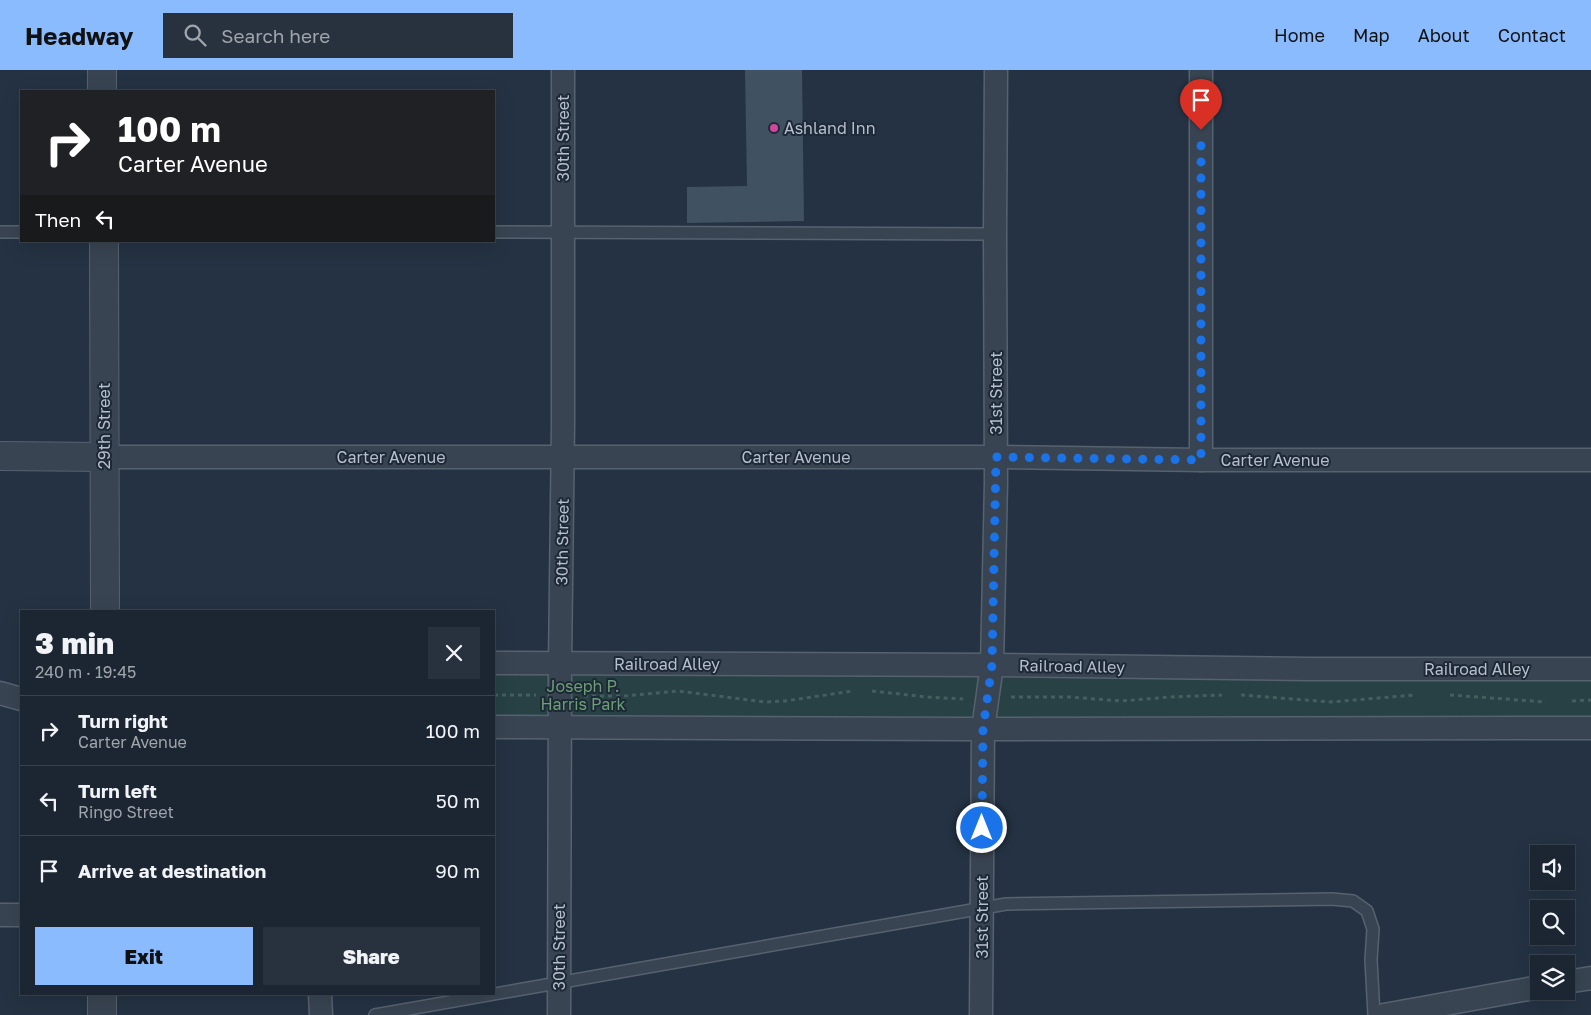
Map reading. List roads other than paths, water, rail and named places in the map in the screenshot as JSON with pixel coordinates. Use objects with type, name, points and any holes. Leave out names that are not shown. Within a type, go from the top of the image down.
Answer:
[{"type":"street","points":[[102,70],[102,90]]},
{"type":"street","name":"30th Street","points":[[558,1015],[563,457],[563,70]]},
{"type":"street","name":"31st Street","points":[[981,1015],[983,729],[992,665],[996,457],[996,70]]},
{"type":"street","points":[[1201,70],[1201,460]]},
{"type":"street","name":"29th Street","points":[[104,242],[105,610]]},
{"type":"street","name":"Carter Avenue","points":[[0,456],[996,457],[1201,460],[1591,460]]},
{"type":"street","name":"Railroad Alley","points":[[495,663],[992,665],[1308,669],[1591,669]]},
{"type":"street","points":[[0,693],[20,698]]},
{"type":"street","points":[[495,727],[983,729],[1591,728]]},
{"type":"street","points":[[0,915],[20,915]]},
{"type":"street","points":[[1575,981],[1591,978]]},
{"type":"street","points":[[1384,1015],[1530,989]]},
{"type":"street","points":[[102,995],[102,1015]]},
{"type":"street","points":[[320,995],[321,1015]]},
{"type":"lane","points":[[0,232],[20,232]]},
{"type":"lane","points":[[495,232],[995,234]]},
{"type":"lane","points":[[495,995],[1006,904],[1332,899],[1353,901],[1367,911],[1373,929],[1371,960],[1374,1015]]},
{"type":"lane","points":[[375,1015],[494,995]]},
{"type":"place","name":"Ashland Inn","points":[[774,128]]},
{"type":"park label","name":"Joseph P. Harris Park","points":[[583,695]]}]
